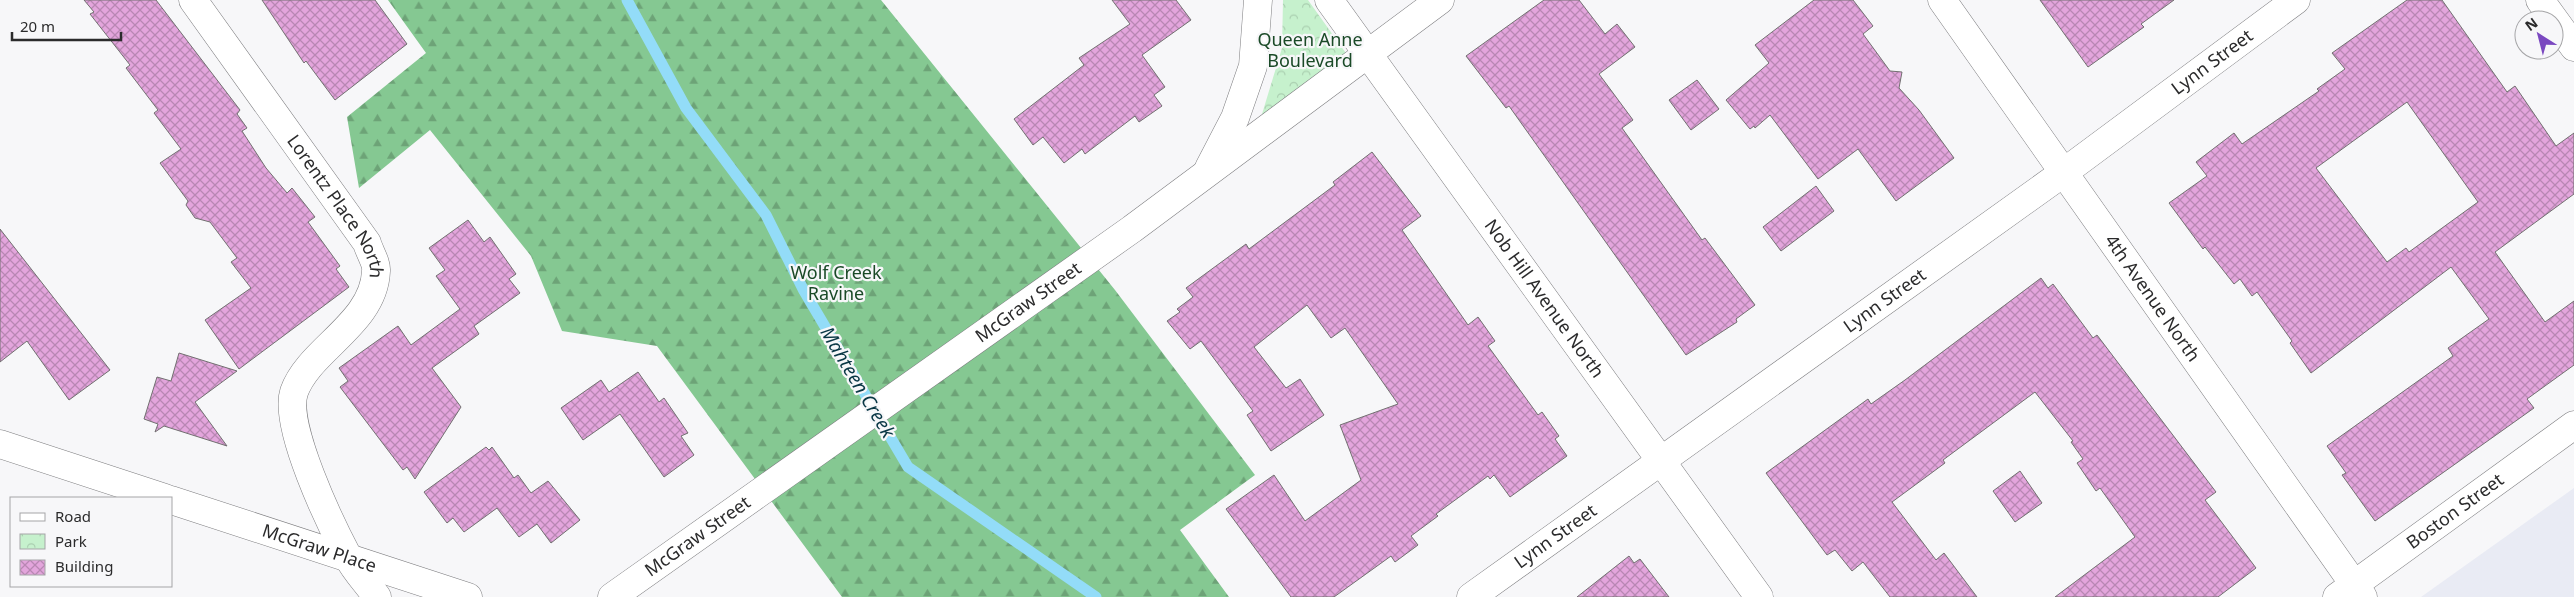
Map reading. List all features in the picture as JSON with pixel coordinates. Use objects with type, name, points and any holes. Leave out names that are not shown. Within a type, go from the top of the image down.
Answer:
[{"type":"street","name":"Lorentz Place North","points":[[193,0],[362,235],[377,270],[368,302],[346,330],[310,367],[294,393],[294,417],[303,456],[349,558],[377,597]]},
{"type":"street","points":[[1205,176],[1235,118],[1253,66],[1258,0]]},
{"type":"street","name":"Nob Hill Avenue North","points":[[1328,0],[1662,460],[1759,597]]},
{"type":"street","name":"McGraw Street","points":[[612,597],[1205,176],[1440,0]]},
{"type":"street","name":"4th Avenue North","points":[[1942,0],[2352,593]]},
{"type":"street","name":"Lynn Street","points":[[1471,597],[2063,173],[2296,0]]},
{"type":"street","points":[[2540,0],[2574,47]]},
{"type":"street","name":"Boston Street","points":[[2352,593],[2574,425]]},
{"type":"street","points":[[0,444],[162,497]]},
{"type":"street","name":"McGraw Place","points":[[172,500],[468,597]]},
{"type":"shaded area","points":[[2574,488],[2574,597],[2421,597]]},
{"type":"green space","name":"Wolf Creek Ravine","points":[[388,0],[881,0],[1115,290],[1255,475],[1180,530],[1229,597],[842,597],[657,346],[562,331],[531,256],[430,130],[359,188],[347,117],[426,53]]},
{"type":"green space","name":"Queen Anne Boulevard","points":[[1283,0],[1308,0],[1348,56],[1259,124],[1282,48]]},
{"type":"building","points":[[84,0],[156,0],[240,110],[237,114],[247,128],[242,131],[266,168],[287,193],[292,188],[315,217],[308,222],[340,266],[336,269],[349,287],[239,369],[205,320],[251,288],[231,262],[237,258],[210,222],[195,218],[186,205],[188,201],[160,163],[181,149],[154,113],[158,110],[126,68],[130,65],[90,14],[94,12]]},
{"type":"building","points":[[262,0],[375,0],[407,44],[335,100],[306,61],[304,63]]},
{"type":"building","points":[[1112,0],[1176,0],[1191,20],[1142,55],[1165,87],[1154,95],[1162,106],[1139,122],[1135,116],[1085,154],[1082,149],[1064,163],[1043,137],[1033,145],[1014,119],[1084,65],[1079,58],[1130,24]]},
{"type":"building","points":[[1544,0],[1579,0],[1605,34],[1617,24],[1635,47],[1599,74],[1633,120],[1622,128],[1702,240],[1705,238],[1755,305],[1736,319],[1737,322],[1686,355],[1509,106],[1506,108],[1466,56]]},
{"type":"building","points":[[1814,0],[1853,0],[1873,26],[1863,34],[1890,71],[1902,72],[1899,88],[1919,110],[1954,158],[1896,201],[1858,149],[1818,179],[1770,115],[1755,128],[1754,126],[1750,129],[1726,100],[1769,63],[1755,45]]},
{"type":"building","points":[[2040,0],[2174,0],[2141,24],[2144,27],[2088,67]]},
{"type":"building","points":[[2407,0],[2442,0],[2507,92],[2515,86],[2556,146],[2574,133],[2574,194],[2495,252],[2545,322],[2574,301],[2574,365],[2527,399],[2534,408],[2375,521],[2342,475],[2346,473],[2327,446],[2453,356],[2448,348],[2489,319],[2451,267],[2311,373],[2290,343],[2292,341],[2257,292],[2252,296],[2240,279],[2234,284],[2205,247],[2203,249],[2169,203],[2207,176],[2196,162],[2234,133],[2242,144],[2319,91],[2317,89],[2345,69],[2332,53]],"holes":[[[2407,102],[2478,202],[2409,252],[2406,248],[2387,262],[2316,168]]]},
{"type":"building","points":[[1697,80],[1719,109],[1691,130],[1669,100]]},
{"type":"building","points":[[1372,152],[1421,216],[1402,230],[1468,325],[1478,317],[1495,341],[1488,346],[1538,415],[1542,412],[1559,436],[1555,439],[1567,456],[1510,497],[1494,475],[1490,479],[1488,476],[1436,514],[1438,516],[1411,536],[1418,545],[1395,562],[1391,556],[1334,597],[1291,597],[1226,509],[1274,475],[1305,521],[1361,480],[1340,425],[1398,404],[1345,328],[1331,338],[1307,305],[1254,347],[1286,388],[1300,379],[1324,415],[1271,451],[1247,415],[1253,411],[1201,341],[1190,349],[1167,321],[1180,312],[1177,309],[1193,297],[1186,288],[1246,244],[1249,249],[1335,185],[1333,182]]},
{"type":"building","points":[[1816,186],[1834,211],[1781,251],[1763,227]]},
{"type":"building","points":[[468,220],[484,242],[490,237],[516,274],[509,279],[520,293],[474,326],[479,334],[432,368],[461,407],[415,479],[407,467],[403,470],[340,387],[348,381],[339,368],[398,326],[411,345],[460,309],[436,276],[445,270],[429,248]]},
{"type":"building","points":[[0,229],[110,370],[69,400],[27,341],[0,362]]},
{"type":"building","points":[[2041,278],[2048,288],[2053,284],[2093,338],[2097,335],[2216,492],[2205,500],[2256,568],[2218,597],[2055,597],[2135,537],[2100,488],[2096,491],[2077,463],[2083,459],[2071,442],[2073,441],[2035,392],[1943,460],[1945,463],[1892,502],[1936,560],[1944,553],[1977,597],[1890,597],[1863,562],[1852,571],[1835,550],[1827,555],[1766,473],[1868,399],[1871,404],[1905,380]]},
{"type":"building","points":[[179,353],[237,371],[195,402],[227,446],[164,426],[155,432],[158,424],[144,419],[157,377],[171,381]]},
{"type":"building","points":[[638,372],[659,402],[664,398],[688,433],[681,436],[694,455],[664,477],[620,414],[583,440],[561,408],[601,380],[609,392]]},
{"type":"building","points":[[486,447],[489,450],[492,447],[514,478],[518,475],[531,493],[548,481],[580,520],[551,543],[537,524],[519,537],[497,508],[464,532],[453,518],[447,523],[424,492]]},
{"type":"building","points":[[2020,471],[2042,503],[2015,522],[1993,491]]},
{"type":"building","points":[[1629,556],[1634,563],[1640,559],[1669,597],[1577,597]]},
{"type":"waterway","name":"Mahteen Creek","points":[[627,0],[686,108],[766,215],[804,291],[908,467],[1096,597]]}]
